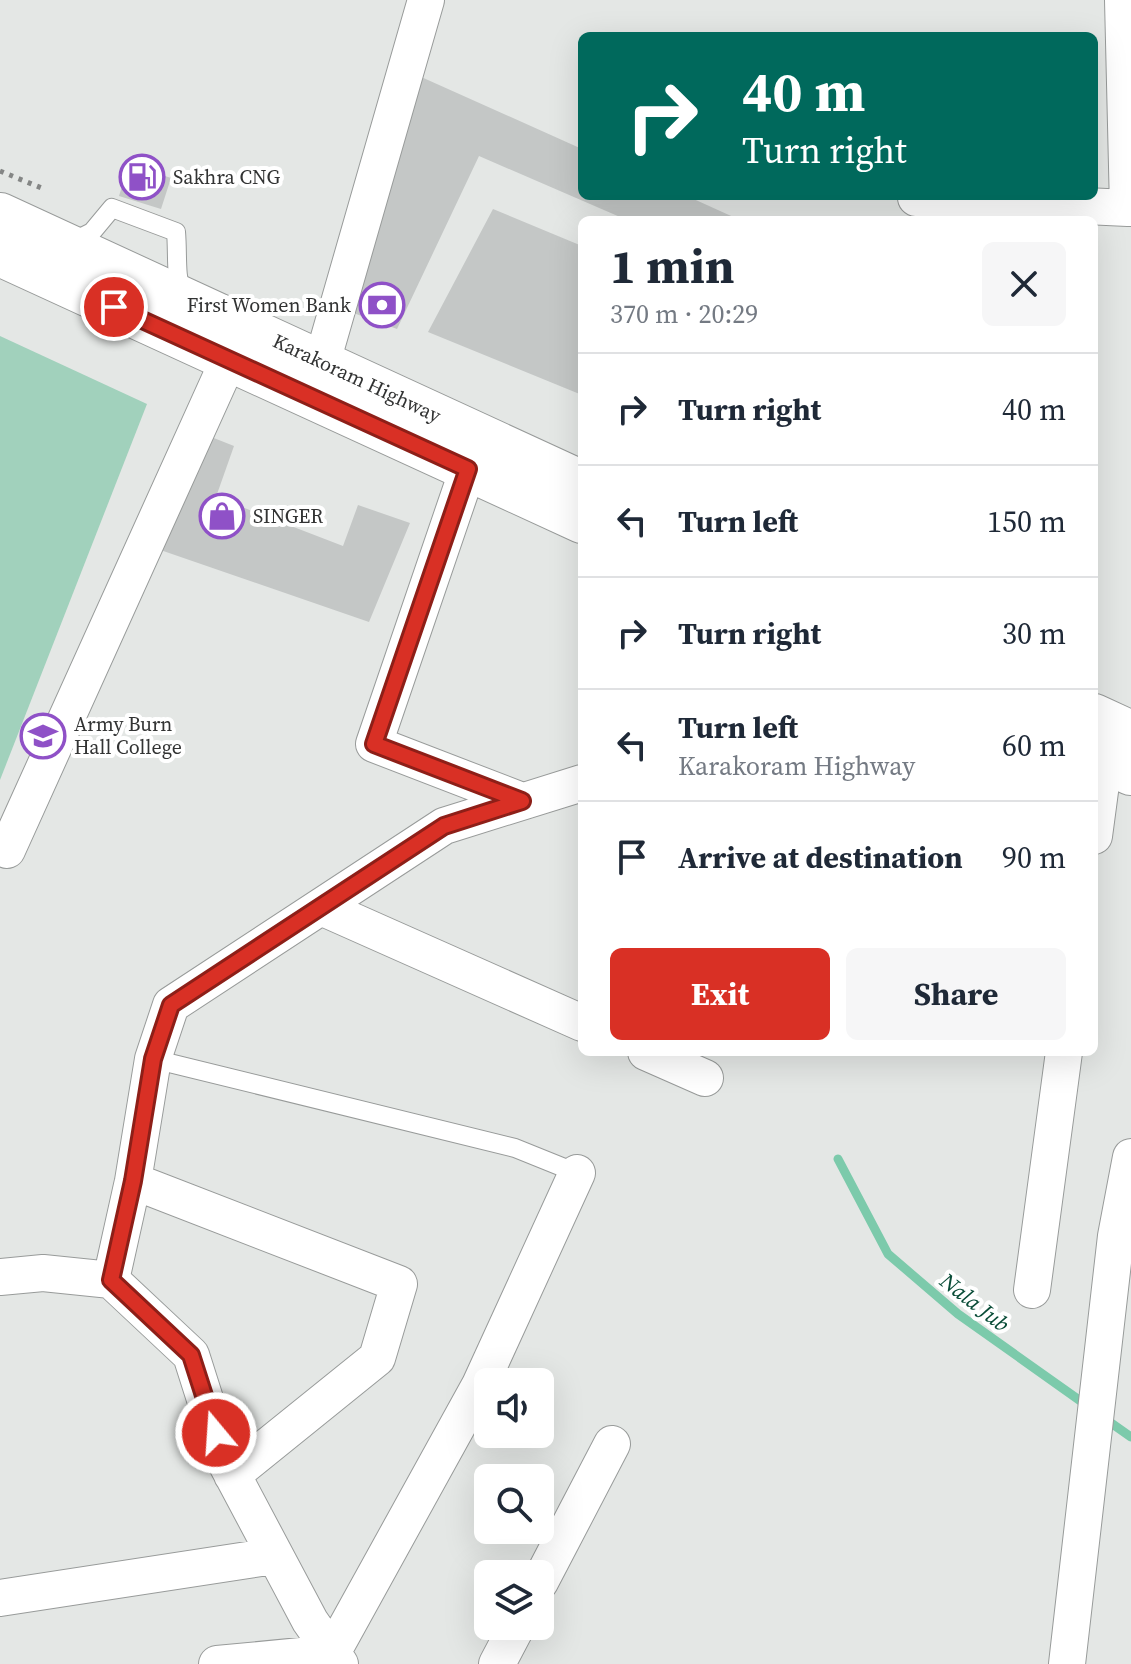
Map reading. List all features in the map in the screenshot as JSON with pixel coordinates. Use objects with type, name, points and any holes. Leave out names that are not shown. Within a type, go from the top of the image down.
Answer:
[{"type":"highway","name":"Karakoram Highway","points":[[0,215],[578,481]]},
{"type":"highway","name":"Karakoram Highway","points":[[0,254],[578,519]]},
{"type":"highway","points":[[1098,724],[1115,756]]},
{"type":"street","points":[[322,362],[426,0]]},
{"type":"street","points":[[959,200],[1130,208],[1123,0]]},
{"type":"street","points":[[7,850],[229,359]]},
{"type":"street","points":[[468,469],[374,744],[522,801]]},
{"type":"street","points":[[1098,821],[1115,756]]},
{"type":"street","points":[[111,1280],[133,1181],[153,1059],[171,1005],[444,826],[578,784]]},
{"type":"street","points":[[321,907],[578,1021]]},
{"type":"street","points":[[655,1056],[705,1078]]},
{"type":"street","points":[[1032,1290],[1063,1056]]},
{"type":"street","points":[[1067,1664],[1116,1236],[1131,1157]]},
{"type":"street","points":[[336,1658],[480,1385],[577,1173]]},
{"type":"street","points":[[133,1181],[399,1284],[377,1358],[232,1475]]},
{"type":"street","points":[[0,1277],[43,1273],[111,1280],[191,1355],[232,1475],[310,1621],[336,1658]]},
{"type":"street","points":[[551,1560],[612,1444]]},
{"type":"street","points":[[0,1598],[274,1556]]},
{"type":"street","points":[[497,1664],[510,1640]]},
{"type":"street","points":[[217,1664],[336,1658]]},
{"type":"lane","points":[[66,245],[92,232],[112,208],[176,232],[179,259],[176,277],[183,298]]},
{"type":"lane","points":[[153,1059],[515,1148],[577,1173]]},
{"type":"path","points":[[0,171],[44,189]]},
{"type":"green space","points":[[0,336],[147,404],[0,780]]},
{"type":"building","points":[[419,76],[578,147],[578,199],[479,156],[397,329],[348,311]]},
{"type":"building","points":[[129,164],[171,178],[161,209],[119,196]]},
{"type":"building","points":[[581,200],[696,200],[731,216],[618,216]]},
{"type":"building","points":[[493,209],[578,244],[578,393],[428,332]]},
{"type":"building","points":[[186,427],[234,446],[216,497],[343,546],[358,505],[410,523],[369,622],[143,544]]},
{"type":"waterway","name":"Nala Jub","points":[[838,1159],[888,1254],[958,1314],[1089,1407]]},
{"type":"waterway","name":"Nala Jub","points":[[1104,1418],[1131,1437]]},
{"type":"place","name":"Sakhra CNG","points":[[142,177]]},
{"type":"place","name":"First Women Bank","points":[[382,305]]},
{"type":"place","name":"SINGER","points":[[222,516]]},
{"type":"place","name":"Army Burn Hall College","points":[[43,736]]},
{"type":"route","points":[[114,307],[468,469],[374,744],[522,801],[444,826],[171,1005],[153,1059],[133,1181],[111,1280],[191,1355],[216,1433]]}]
